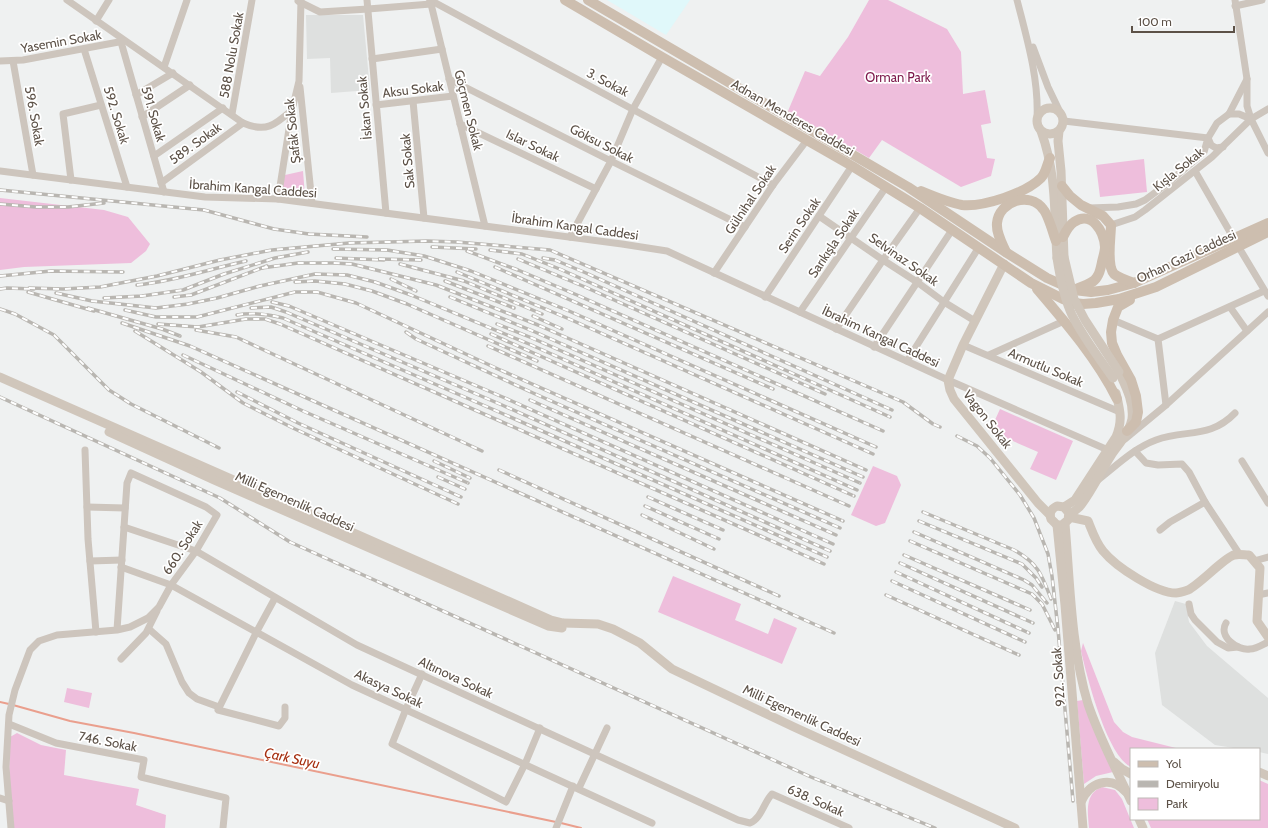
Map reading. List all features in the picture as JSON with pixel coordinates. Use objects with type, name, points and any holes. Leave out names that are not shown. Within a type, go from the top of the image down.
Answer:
[{"type":"main road","name":"Adnan Menderes Caddesi","points":[[565,0],[852,166],[920,208],[1004,264]]},
{"type":"main road","name":"Adnan Menderes Caddesi","points":[[588,0],[908,187],[1007,253]]},
{"type":"main road","points":[[1041,131],[1050,134],[1054,134],[1059,131],[1063,125],[1062,116],[1057,110],[1048,108],[1041,112],[1037,119],[1038,128],[1041,131],[1050,158],[1061,257],[1074,299],[1116,375],[1128,393],[1132,407],[1132,419],[1128,431]]},
{"type":"main road","points":[[1059,131],[1058,141],[1062,186],[1060,239]]},
{"type":"main road","points":[[908,187],[961,205],[977,205],[995,202],[1028,188],[1042,177],[1050,158]]},
{"type":"main road","points":[[1062,186],[1070,196],[1081,204],[1104,216],[1111,225],[1109,260],[1110,269],[1115,275],[1134,283]]},
{"type":"main road","points":[[1007,253],[999,236],[996,223],[1000,212],[1009,203],[1022,199],[1032,200],[1043,209],[1060,239]]},
{"type":"main road","points":[[1060,239],[1074,222],[1086,218],[1091,220],[1099,227],[1104,240],[1104,255],[1098,277],[1092,282],[1074,290]]},
{"type":"main road","name":"Orhan Gazi Caddesi","points":[[1004,264],[1031,282],[1063,299],[1074,303],[1083,304],[1119,299],[1156,286],[1268,223]]},
{"type":"main road","name":"Orhan Gazi Caddesi","points":[[1007,253],[1047,278],[1074,290],[1091,292],[1108,290],[1134,283],[1236,242],[1268,232]]},
{"type":"main road","points":[[948,380],[963,345],[1004,264]]},
{"type":"main road","points":[[1031,282],[1064,321],[1109,382],[1117,399]]},
{"type":"main road","points":[[1065,520],[1080,506],[1128,431],[1136,422],[1138,412],[1136,396],[1131,380],[1112,343],[1111,332],[1113,320],[1118,307],[1156,286]]},
{"type":"main road","points":[[1064,507],[1075,500],[1108,450],[1120,428],[1120,412],[1117,399],[1116,375]]},
{"type":"main road","name":"Milli Egemenlik Caddesi","points":[[0,378],[550,620],[563,623],[598,624],[613,629],[640,643],[672,669],[794,727],[1015,828]]},
{"type":"main road","name":"Vagon Sokak","points":[[948,380],[954,399],[1038,504],[1050,515]]},
{"type":"main road","name":"Milli Egemenlik Caddesi","points":[[0,384],[221,483],[548,626],[561,628],[582,624]]},
{"type":"main road","points":[[1065,520],[1068,511],[1064,507],[1057,506],[1054,508],[1050,515],[1052,522],[1065,520],[1088,521]]},
{"type":"main road","points":[[1080,506],[1103,551],[1116,564],[1146,583],[1160,589],[1177,593],[1188,590],[1232,555],[1249,555],[1260,568],[1257,621],[1268,637]]},
{"type":"main road","name":"922. Sokak","points":[[1065,520],[1074,631],[1082,679],[1091,710],[1130,799]]},
{"type":"main road","name":"922. Sokak","points":[[1065,520],[1065,605],[1083,827]]},
{"type":"main road","points":[[1110,756],[1117,765],[1130,773]]},
{"type":"main road","points":[[1081,802],[1087,791],[1096,785],[1107,782],[1124,785]]},
{"type":"street","points":[[67,0],[123,42],[173,73],[243,123],[254,128],[266,127],[277,124],[292,110]]},
{"type":"street","points":[[96,21],[109,0]]},
{"type":"street","points":[[164,67],[187,0]]},
{"type":"street","name":"588 Nolu Sokak","points":[[232,114],[252,0]]},
{"type":"street","name":"İskan Sokak","points":[[367,0],[386,213]]},
{"type":"street","points":[[1017,0],[1035,72],[1038,100],[1037,119]]},
{"type":"street","points":[[1262,0],[1235,3],[1247,79],[1247,106],[1251,119],[1268,154]]},
{"type":"street","points":[[299,1],[320,12],[368,9],[430,1]]},
{"type":"street","name":"Şafak Sokak","points":[[299,1],[299,81],[312,203]]},
{"type":"street","name":"Göçmen Sokak","points":[[430,1],[485,226]]},
{"type":"street","name":"3. Sokak","points":[[430,1],[773,185]]},
{"type":"street","points":[[1023,21],[1048,87],[1062,116],[1208,138],[1211,145],[1216,148],[1223,146]]},
{"type":"street","name":"Yasemin Sokak","points":[[0,61],[23,60],[123,42]]},
{"type":"street","name":"591. Sokak","points":[[123,42],[142,117],[164,192]]},
{"type":"street","name":"592. Sokak","points":[[84,49],[127,187]]},
{"type":"street","points":[[372,58],[442,49]]},
{"type":"street","points":[[570,237],[612,161],[632,109],[662,57]]},
{"type":"street","name":"596. Sokak","points":[[13,60],[33,175]]},
{"type":"street","points":[[136,95],[173,73]]},
{"type":"street","name":"Göksu Sokak","points":[[449,78],[745,227]]},
{"type":"street","points":[[1247,79],[1229,114],[1239,114],[1251,119]]},
{"type":"street","name":"Şafak Sokak","points":[[278,199],[292,110],[299,81]]},
{"type":"street","points":[[142,117],[190,85]]},
{"type":"street","name":"Aksu Sokak","points":[[376,105],[453,96]]},
{"type":"street","name":"Sak Sokak","points":[[413,101],[424,218]]},
{"type":"street","points":[[71,180],[62,114],[101,105]]},
{"type":"street","points":[[154,156],[224,108]]},
{"type":"street","name":"Kışla Sokak","points":[[1111,225],[1135,216],[1157,202],[1195,171],[1251,119],[1268,109]]},
{"type":"street","name":"Kışla Sokak","points":[[1089,208],[1118,207],[1136,204],[1145,200],[1204,152],[1208,138],[1217,123],[1229,114]]},
{"type":"street","name":"589. Sokak","points":[[161,183],[243,123]]},
{"type":"street","name":"Islar Sokak","points":[[460,124],[596,189]]},
{"type":"street","name":"Gülnihal Sokak","points":[[714,273],[773,185],[807,140]]},
{"type":"street","name":"Serin Sokak","points":[[765,297],[852,166]]},
{"type":"street","name":"İbrahim Kangal Caddesi","points":[[0,171],[205,197],[278,199],[312,203],[667,251],[874,347],[1108,450]]},
{"type":"street","points":[[1113,320],[1158,339],[1230,307],[1266,293],[1195,171]]},
{"type":"street","name":"Sarıkışla Sokak","points":[[800,312],[886,187]]},
{"type":"street","points":[[836,329],[920,208]]},
{"type":"street","name":"Selvinaz Sokak","points":[[819,216],[918,282],[944,302],[975,321]]},
{"type":"street","points":[[874,347],[952,230]]},
{"type":"street","points":[[907,361],[979,247]]},
{"type":"street","points":[[1230,307],[1247,331]]},
{"type":"street","points":[[1120,443],[1166,405],[1268,312]]},
{"type":"street","points":[[989,355],[1064,321]]},
{"type":"street","points":[[1158,339],[1166,405]]},
{"type":"street","name":"Armutlu Sokak","points":[[963,345],[1120,412]]},
{"type":"street","points":[[1095,483],[1135,451],[1156,439],[1213,429],[1229,420],[1235,413]]},
{"type":"street","points":[[85,450],[90,561],[96,632]]},
{"type":"street","points":[[1135,451],[1146,463],[1158,465],[1182,464],[1189,472],[1205,502],[1240,555]]},
{"type":"street","points":[[1242,462],[1268,503]]},
{"type":"street","name":"660. Sokak","points":[[131,473],[206,507],[217,515],[196,551],[171,585],[159,607],[148,618],[130,627],[117,630],[122,564],[125,508],[127,482],[131,473]]},
{"type":"street","points":[[1160,530],[1170,522],[1205,502]]},
{"type":"street","points":[[87,507],[125,508]]},
{"type":"street","name":"Altınova Sokak","points":[[124,527],[196,551],[357,645],[738,820],[750,823],[755,821],[767,799],[772,794]]},
{"type":"street","points":[[1254,561],[1268,557]]},
{"type":"street","points":[[90,561],[122,564]]},
{"type":"street","name":"Akasya Sokak","points":[[122,564],[171,585],[257,631],[352,685],[652,823]]},
{"type":"street","points":[[1258,595],[1268,593]]},
{"type":"street","points":[[276,598],[257,631],[218,710],[279,726],[285,718],[285,707]]},
{"type":"street","points":[[1189,604],[1191,614],[1195,620],[1217,642],[1228,648],[1238,647],[1248,650],[1268,642]]},
{"type":"street","points":[[122,659],[149,628],[159,607]]},
{"type":"street","points":[[1226,623],[1224,633],[1238,647]]},
{"type":"street","points":[[149,628],[166,644],[182,682],[189,693],[197,699],[220,707]]},
{"type":"street","points":[[11,828],[6,767],[3,754],[9,724],[9,715],[14,695],[30,650],[39,641],[57,635],[117,630]]},
{"type":"street","points":[[422,674],[392,744],[506,802],[525,764],[540,728]]},
{"type":"street","name":"746. Sokak","points":[[9,724],[56,743],[144,760],[141,777],[226,798],[223,828]]},
{"type":"street","points":[[556,828],[560,817],[576,787],[596,754],[607,728]]},
{"type":"street","name":"638. Sokak","points":[[772,794],[849,828]]},
{"type":"street","points":[[0,798],[9,801]]},
{"type":"shaded area","points":[[607,0],[690,0],[666,35]]},
{"type":"shaded area","points":[[306,15],[363,15],[370,90],[331,93],[330,58],[307,59]]},
{"type":"shaded area","points":[[1175,601],[1186,604],[1189,622],[1207,646],[1268,698],[1268,754],[1260,752],[1260,748],[1234,748],[1215,745],[1162,705],[1155,653]]},
{"type":"green space","name":"Orman Park","points":[[869,0],[888,0],[947,29],[961,52],[963,94],[985,90],[991,123],[981,125],[987,158],[995,159],[991,176],[961,187],[882,140],[869,158],[788,111],[805,71],[820,76],[848,37]]},
{"type":"green space","points":[[1144,159],[1147,192],[1100,197],[1096,165]]},
{"type":"green space","points":[[303,171],[305,196],[286,194],[282,187],[285,175]]},
{"type":"green space","points":[[0,198],[104,210],[128,217],[150,244],[146,251],[131,263],[24,267],[0,270]]},
{"type":"green space","points":[[1000,409],[1073,441],[1056,480],[1030,469],[1038,452],[990,431]]},
{"type":"green space","points":[[873,466],[897,476],[901,485],[885,523],[876,526],[851,515]]},
{"type":"green space","points":[[673,576],[741,604],[735,620],[768,634],[774,618],[797,628],[782,664],[658,612]]},
{"type":"green space","points":[[1083,643],[1114,722],[1123,732],[1132,737],[1176,748],[1130,748],[1130,766],[1122,760],[1114,748],[1099,715],[1081,651]]},
{"type":"green space","points":[[67,688],[92,693],[89,708],[64,702]]},
{"type":"green space","points":[[1083,700],[1113,772],[1096,776],[1084,784],[1077,701]]},
{"type":"green space","points":[[17,733],[41,745],[66,750],[64,775],[139,789],[136,805],[166,815],[165,828],[14,828],[9,779],[10,737]]},
{"type":"green space","points":[[1260,780],[1268,784],[1268,828],[1151,828],[1147,820],[1260,820]]},
{"type":"green space","points":[[1102,787],[1115,790],[1122,799],[1134,828],[1089,828],[1088,804],[1092,794]]},
{"type":"waterway","name":"Çark Suyu","points":[[0,702],[9,704]]},
{"type":"waterway","name":"Çark Suyu","points":[[13,705],[70,721],[134,733],[556,822]]},
{"type":"waterway","name":"Çark Suyu","points":[[561,823],[581,828]]},
{"type":"railway","points":[[0,190],[204,210],[274,229],[309,234],[367,237]]},
{"type":"railway","points":[[0,204],[36,207],[68,207],[104,203]]},
{"type":"railway","points":[[29,288],[63,289],[100,287],[157,276],[220,260],[272,250],[349,243],[427,241],[457,242],[550,250],[903,402],[933,424],[940,427]]},
{"type":"railway","points":[[432,247],[476,249]]},
{"type":"railway","points":[[333,249],[387,250],[424,256],[471,271],[569,311],[876,447]]},
{"type":"railway","points":[[490,250],[522,254],[562,270],[890,417]]},
{"type":"railway","points":[[467,251],[518,270],[577,295],[883,431]]},
{"type":"railway","points":[[104,298],[142,296],[183,290],[224,274],[275,258],[308,252]]},
{"type":"railway","points":[[336,258],[384,260]]},
{"type":"railway","points":[[543,258],[555,260],[586,273],[892,410]]},
{"type":"railway","points":[[379,259],[421,260]]},
{"type":"railway","points":[[518,259],[585,287],[825,394]]},
{"type":"railway","points":[[137,285],[179,278],[246,261]]},
{"type":"railway","points":[[262,268],[298,263],[352,264],[436,285],[538,325],[866,470]]},
{"type":"railway","points":[[400,264],[464,281],[542,314]]},
{"type":"railway","points":[[174,297],[191,295],[267,266]]},
{"type":"railway","points":[[495,267],[773,389]]},
{"type":"railway","points":[[0,276],[51,271],[123,272]]},
{"type":"railway","points":[[457,272],[567,318],[873,454]]},
{"type":"railway","points":[[56,293],[92,301],[156,308],[188,304],[217,298],[260,286],[315,274],[347,275],[375,282],[411,295],[529,344],[857,490]]},
{"type":"railway","points":[[391,279],[416,291]]},
{"type":"railway","points":[[295,282],[315,281],[345,284],[372,291],[407,304],[537,361]]},
{"type":"railway","points":[[445,281],[514,308]]},
{"type":"railway","points":[[0,289],[34,289]]},
{"type":"railway","points":[[28,292],[94,311]]},
{"type":"railway","points":[[125,310],[156,317],[197,317],[295,292],[317,292],[356,303],[498,369],[843,521]]},
{"type":"railway","points":[[450,297],[535,332],[863,477]]},
{"type":"railway","points":[[272,302],[289,306],[505,398],[833,544]]},
{"type":"railway","points":[[251,308],[271,307],[286,312],[502,405],[830,551]]},
{"type":"railway","points":[[88,308],[162,329],[180,336]]},
{"type":"railway","points":[[0,309],[15,314],[54,335],[109,390],[131,404],[219,448]]},
{"type":"railway","points":[[237,315],[260,314],[283,318],[827,557]]},
{"type":"railway","points":[[533,316],[562,329]]},
{"type":"railway","points":[[158,324],[198,327],[246,319],[265,319],[280,324],[824,564]]},
{"type":"railway","points":[[122,323],[190,346],[834,633]]},
{"type":"railway","points":[[497,324],[532,338],[860,483]]},
{"type":"railway","points":[[196,330],[236,337],[482,451]]},
{"type":"railway","points":[[135,331],[201,372],[243,403],[295,429],[458,504]]},
{"type":"railway","points":[[406,332],[416,339],[533,393],[840,528]]},
{"type":"railway","points":[[491,334],[854,496]]},
{"type":"railway","points":[[488,346],[849,506]]},
{"type":"railway","points":[[183,355],[303,411],[468,483]]},
{"type":"railway","points":[[237,392],[298,423],[461,497]]},
{"type":"railway","points":[[0,397],[220,498],[290,542],[811,777],[935,828]]},
{"type":"railway","points":[[530,400],[836,535]]},
{"type":"railway","points":[[957,436],[977,446],[990,458],[1020,495],[1034,518],[1048,554],[1058,629],[1073,801]]},
{"type":"railway","points":[[434,461],[470,478]]},
{"type":"railway","points":[[499,470],[779,596]]},
{"type":"railway","points":[[438,477],[465,489]]},
{"type":"railway","points":[[648,497],[723,530]]},
{"type":"railway","points":[[645,506],[719,539]]},
{"type":"railway","points":[[923,512],[1014,550],[1022,555],[1034,565],[1042,576],[1051,599]]},
{"type":"railway","points":[[642,515],[714,549]]},
{"type":"railway","points":[[919,521],[1022,564],[1036,578],[1042,587]]},
{"type":"railway","points":[[914,532],[1024,580],[1032,585],[1047,603]]},
{"type":"railway","points":[[910,541],[1032,594],[1042,604],[1055,630]]},
{"type":"railway","points":[[904,555],[1030,610]]},
{"type":"railway","points":[[900,563],[1033,623]]},
{"type":"railway","points":[[896,572],[1029,633]]},
{"type":"railway","points":[[892,581],[1025,642]]},
{"type":"railway","points":[[886,595],[1019,655]]}]
